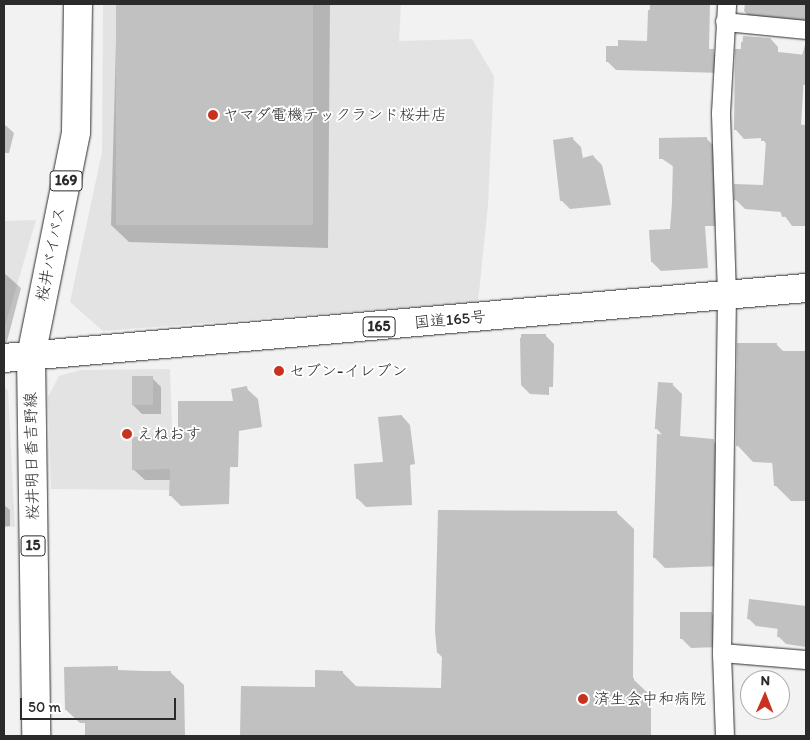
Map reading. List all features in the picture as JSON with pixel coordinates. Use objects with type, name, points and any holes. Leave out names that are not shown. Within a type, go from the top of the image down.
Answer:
[{"type":"main road","name":"桜井バイパス","points":[[31,356],[76,132],[78,4]]},
{"type":"main road","name":"国道165号","points":[[4,358],[806,288]]},
{"type":"main road","name":"桜井明日香吉野線","points":[[31,356],[36,736]]},
{"type":"street","points":[[725,736],[722,653],[727,295],[721,113],[727,4]]},
{"type":"street","points":[[725,22],[806,30]]},
{"type":"street","points":[[722,653],[806,660]]},
{"type":"shaded area","name":"ヤマダ電機テックランド桜井店","points":[[103,4],[401,4],[399,41],[472,39],[494,76],[488,205],[478,302],[103,331],[70,302],[102,152]]},
{"type":"shaded area","points":[[36,220],[5,326],[4,326],[4,221]]},
{"type":"shaded area","points":[[170,369],[174,490],[51,489],[48,397],[59,376],[80,370]]},
{"type":"shaded area","points":[[4,387],[8,390],[15,527],[4,526]]},
{"type":"building","name":"ヤマダ電機テックランド桜井店","points":[[116,4],[313,4],[313,225],[116,225]]},
{"type":"building","points":[[648,10],[702,11],[701,49],[714,49],[713,65],[606,62],[606,46],[618,46],[618,40],[647,41]]},
{"type":"building","points":[[741,42],[769,45],[769,51],[806,55],[806,85],[794,84],[793,124],[806,125],[806,215],[782,217],[778,204],[734,200],[734,184],[763,185],[766,141],[761,141],[761,130],[734,130],[735,49],[741,49]]},
{"type":"building","points":[[573,137],[576,160],[593,155],[598,164],[606,196],[560,201],[553,140]]},
{"type":"building","points":[[707,137],[708,181],[713,183],[713,200],[707,200],[707,217],[697,217],[699,259],[651,262],[649,230],[670,229],[672,203],[673,159],[659,159],[659,138]]},
{"type":"building","points":[[521,334],[546,334],[546,384],[521,384]]},
{"type":"building","points":[[737,343],[777,343],[776,351],[806,351],[806,485],[774,486],[771,446],[736,446]]},
{"type":"building","points":[[132,376],[153,376],[153,405],[132,405]]},
{"type":"building","points":[[658,382],[673,383],[670,430],[655,429]]},
{"type":"building","points":[[247,386],[252,416],[228,420],[228,456],[219,456],[216,496],[169,496],[170,469],[132,470],[132,437],[178,436],[178,401],[233,401],[231,389]]},
{"type":"building","points":[[402,415],[407,456],[401,456],[403,496],[356,499],[354,464],[383,462],[378,417]]},
{"type":"building","points":[[657,434],[714,439],[713,468],[709,468],[713,556],[653,558]]},
{"type":"building","name":"済生会中和病院","points":[[438,510],[617,511],[616,678],[634,678],[634,736],[240,736],[241,686],[315,687],[315,670],[343,671],[343,686],[441,688],[442,653],[437,653],[435,631]]},
{"type":"building","points":[[749,599],[806,606],[806,640],[777,637],[778,622],[747,619]]},
{"type":"building","points":[[680,612],[712,612],[712,639],[680,639]]},
{"type":"building","points":[[118,666],[118,672],[171,671],[172,736],[85,736],[85,710],[65,710],[64,667]]},
{"type":"place","name":"ヤマダ電機テックランド桜井店","points":[[213,115]]},
{"type":"place","name":"セブン-イレブン","points":[[279,371]]},
{"type":"place","name":"えねおす","points":[[127,434]]},
{"type":"place","name":"済生会中和病院","points":[[583,699]]}]
